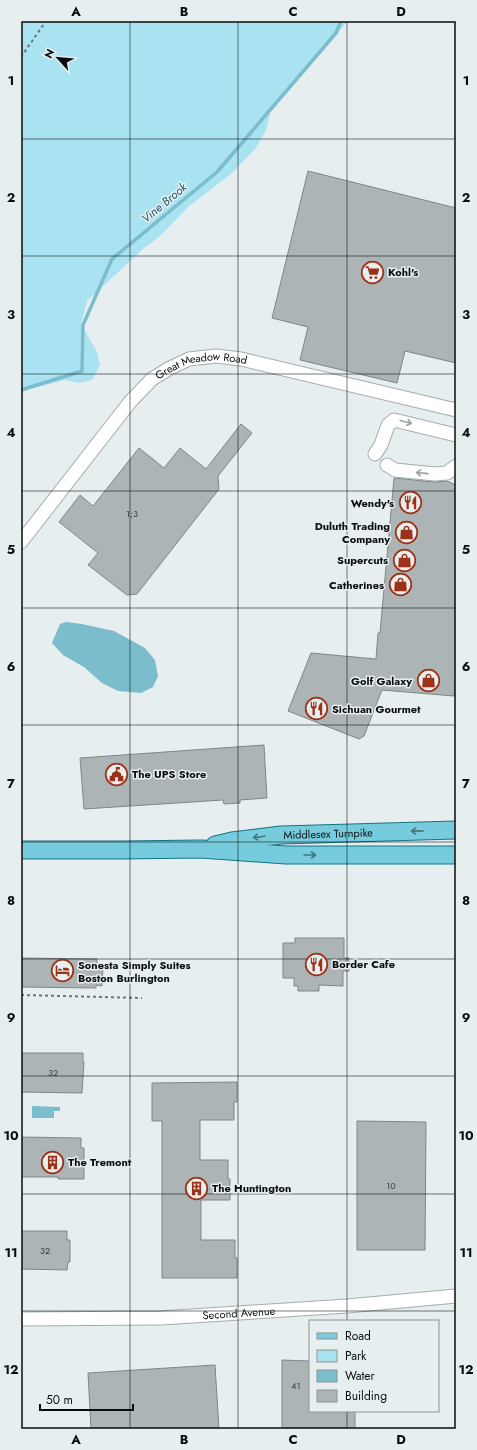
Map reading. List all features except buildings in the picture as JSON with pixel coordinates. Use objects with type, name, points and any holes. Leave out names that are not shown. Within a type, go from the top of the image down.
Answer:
[{"type":"main road","name":"Middlesex Turnpike","points":[[201,849],[232,841],[281,835],[456,830]]},
{"type":"main road","name":"Middlesex Turnpike","points":[[21,850],[201,849],[286,855],[456,856]]},
{"type":"street","name":"Great Meadow Road","points":[[21,542],[122,413],[145,386],[161,373],[189,359],[216,356],[241,359],[456,410]]},
{"type":"street","points":[[375,454],[381,445],[388,425],[394,420],[456,435]]},
{"type":"street","points":[[387,465],[394,470],[435,474],[447,472],[456,466]]},
{"type":"street","name":"Second Avenue","points":[[21,1318],[161,1318],[340,1307],[456,1296]]},
{"type":"path","points":[[21,57],[46,21]]},
{"type":"path","points":[[21,995],[142,998]]},
{"type":"green space","points":[[21,21],[348,21],[305,72],[271,109],[266,130],[256,148],[231,174],[188,207],[159,237],[144,248],[87,301],[81,324],[97,352],[100,365],[92,380],[79,383],[65,380],[26,390],[21,393]]},
{"type":"water","points":[[66,622],[114,631],[145,648],[155,660],[158,676],[153,687],[141,693],[118,691],[102,683],[84,667],[63,655],[52,643],[60,624]]},
{"type":"water","points":[[32,1106],[60,1107],[60,1111],[54,1111],[54,1118],[32,1118]]},
{"type":"waterway","name":"Vine Brook","points":[[21,390],[82,371],[83,325],[112,259],[217,172],[336,33],[341,21]]},
{"type":"place","name":"Kohl's","points":[[372,272]]},
{"type":"place","name":"Wendy's","points":[[410,503]]},
{"type":"place","name":"Duluth Trading Company","points":[[406,532]]},
{"type":"place","name":"Supercuts","points":[[404,560]]},
{"type":"place","name":"Catherines","points":[[400,585]]},
{"type":"place","name":"Golf Galaxy","points":[[428,681]]},
{"type":"place","name":"Sichuan Gourmet","points":[[316,709]]},
{"type":"place","name":"The UPS Store","points":[[116,774]]},
{"type":"place","name":"Border Cafe","points":[[316,964]]},
{"type":"place","name":"Sonesta Simply Suites Boston Burlington","points":[[62,971]]},
{"type":"place","name":"The Tremont","points":[[53,1162]]},
{"type":"place","name":"The Huntington","points":[[196,1188]]}]
